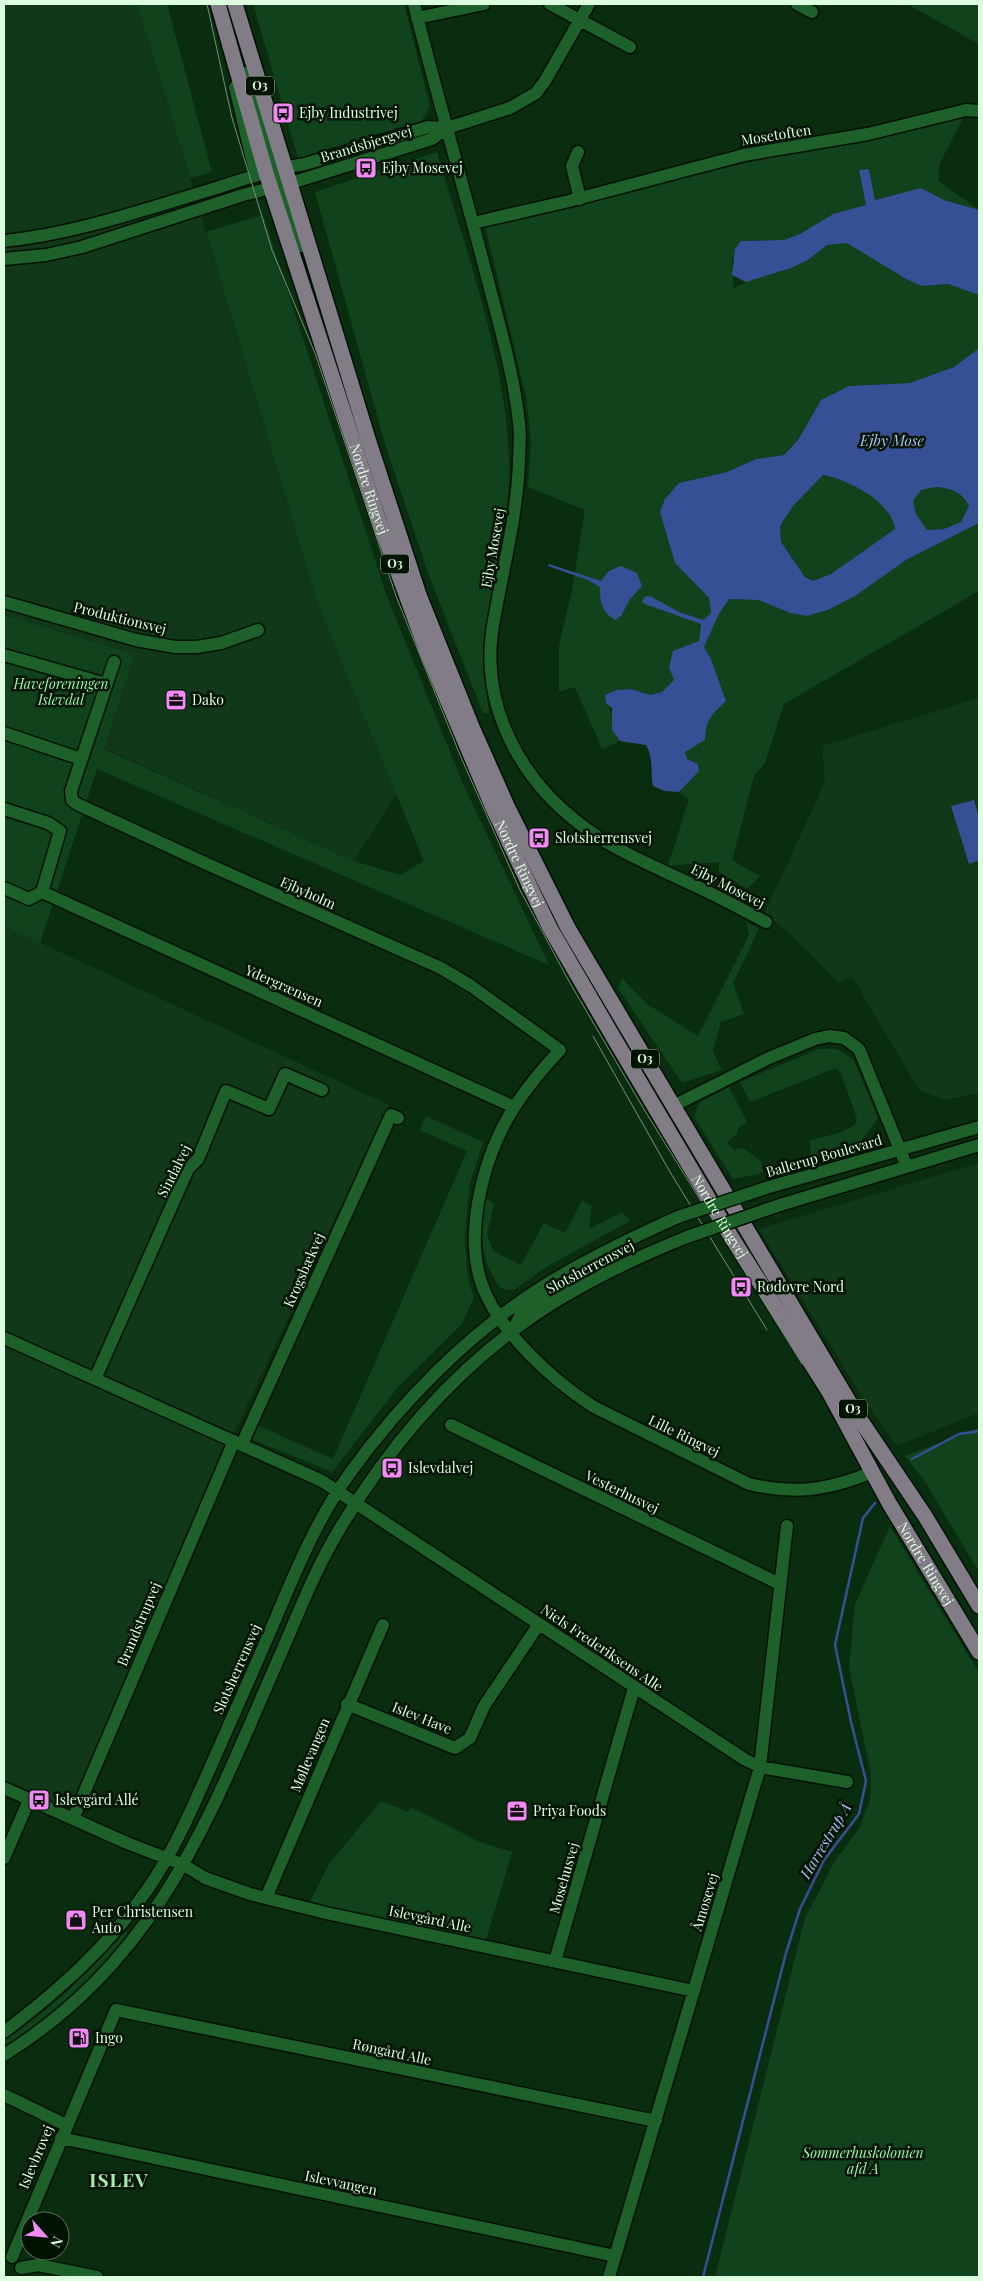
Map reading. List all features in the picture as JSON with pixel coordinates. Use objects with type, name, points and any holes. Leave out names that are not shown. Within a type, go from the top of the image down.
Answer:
[{"type":"main road","name":"Nordre Ringvej","points":[[218,4],[227,38],[271,172],[281,186],[330,312],[368,439],[419,595],[472,726],[524,840],[568,928],[672,1106],[857,1415],[925,1516],[979,1606]]},
{"type":"main road","name":"Nordre Ringvej","points":[[235,4],[271,172],[281,186],[379,520],[427,652],[493,808],[550,928],[614,1040],[732,1238],[829,1392],[889,1503],[979,1652]]},
{"type":"street","name":"Ejby Mosevej","points":[[414,4],[515,388],[520,427],[516,505],[492,634],[491,676],[496,703],[505,733],[527,770],[547,795],[576,822],[618,849],[766,922]]},
{"type":"street","points":[[417,18],[484,4]]},
{"type":"street","points":[[550,4],[630,47]]},
{"type":"street","name":"Brandsbjergvej","points":[[281,186],[432,139],[447,128],[510,108],[536,93],[545,81],[589,4]]},
{"type":"street","points":[[797,4],[812,12]]},
{"type":"street","name":"Mosetoften","points":[[473,223],[580,198],[744,155],[868,134],[966,110],[979,111]]},
{"type":"street","name":"Brandsbjergvej","points":[[271,172],[305,164],[428,127],[447,128]]},
{"type":"street","points":[[578,152],[572,166],[580,198]]},
{"type":"street","points":[[4,241],[41,237],[80,229],[271,172]]},
{"type":"street","points":[[4,258],[46,255],[82,247],[237,197],[281,186]]},
{"type":"street","name":"Produktionsvej","points":[[4,602],[136,640],[175,647],[197,647],[222,642],[258,630]]},
{"type":"street","points":[[4,656],[106,684]]},
{"type":"street","name":"Ejbyholm","points":[[114,662],[71,791],[72,800],[207,864],[442,968],[471,986],[560,1050],[514,1107]]},
{"type":"street","points":[[4,733],[81,759]]},
{"type":"street","points":[[4,809],[48,822],[60,831],[42,892],[29,899],[4,888]]},
{"type":"street","name":"Ydergrænsen","points":[[42,892],[514,1107]]},
{"type":"street","points":[[672,1106],[769,1058],[829,1036],[844,1038],[859,1049],[907,1167],[979,1145]]},
{"type":"street","name":"Sindalvej","points":[[95,1379],[188,1169],[198,1159],[226,1091],[269,1109],[285,1074],[322,1090]]},
{"type":"street","points":[[512,1332],[500,1317],[481,1282],[476,1259],[475,1230],[480,1193],[489,1160],[514,1107]]},
{"type":"street","name":"Krogsbækvej","points":[[238,1443],[391,1115],[398,1118]]},
{"type":"street","name":"Ballerup Boulevard","points":[[678,1217],[769,1187],[979,1127]]},
{"type":"street","name":"Slotsherrensvej","points":[[4,2055],[42,2030],[100,1978],[143,1928],[184,1865],[212,1810],[311,1585],[340,1527],[394,1448],[420,1417],[454,1382],[512,1332],[556,1301],[601,1275],[686,1237],[780,1205],[907,1167]]},
{"type":"street","name":"Slotsherrensvej","points":[[4,2032],[75,1976],[147,1890],[191,1811],[294,1576],[349,1474],[386,1426],[426,1383],[500,1317],[540,1288],[578,1266],[678,1217]]},
{"type":"street","name":"Slotsherrensvej","points":[[512,1332],[522,1313],[561,1286],[627,1250],[656,1227]]},
{"type":"street","name":"Slotsherrensvej","points":[[420,1417],[424,1406],[439,1388],[493,1338],[498,1330],[500,1317]]},
{"type":"street","name":"Lille Ringvej","points":[[512,1332],[532,1358],[551,1377],[594,1408],[749,1484],[778,1490],[814,1490],[836,1486],[873,1472]]},
{"type":"street","points":[[4,1338],[322,1481],[338,1492]]},
{"type":"street","name":"Vesterhusvej","points":[[451,1425],[780,1584]]},
{"type":"street","name":"Brandstrupvej","points":[[73,1819],[238,1443]]},
{"type":"street","name":"Niels Frederiksens Alle","points":[[338,1492],[634,1688],[744,1758],[760,1767],[847,1782]]},
{"type":"street","name":"Åmosevej","points":[[609,2277],[760,1767],[786,1526]]},
{"type":"street","name":"Islev Have","points":[[347,1704],[455,1748],[470,1738],[484,1706],[539,1624]]},
{"type":"street","name":"Møllevangen","points":[[266,1898],[347,1704],[383,1625]]},
{"type":"street","name":"Mosehusvej","points":[[555,1961],[634,1688]]},
{"type":"street","name":"Islevgård Alle","points":[[4,1788],[184,1865],[205,1878],[266,1898],[694,1991]]},
{"type":"street","points":[[4,1858],[30,1800]]},
{"type":"street","name":"Islevbrovej","points":[[8,2257],[116,2010],[122,2012]]},
{"type":"street","name":"Røngård Alle","points":[[122,2012],[656,2121]]},
{"type":"street","name":"Islevbrovej","points":[[4,2095],[66,2125]]},
{"type":"street","name":"Islevvangen","points":[[61,2138],[614,2256]]},
{"type":"street","points":[[8,2257],[20,2263],[19,2273]]},
{"type":"street","points":[[19,2273],[38,2264],[97,2277]]},
{"type":"shaded area","points":[[4,4],[137,4],[318,605],[397,793],[354,861],[104,748],[135,654],[4,615]]},
{"type":"shaded area","points":[[979,698],[979,1093],[944,1100],[918,1089],[852,976],[838,983],[809,952],[765,912],[825,782],[822,746]]},
{"type":"shaded area","points":[[4,926],[389,1105],[225,1452],[72,1813],[4,1782]]},
{"type":"shaded area","points":[[979,1163],[979,1413],[897,1446],[861,1395],[759,1229]]},
{"type":"green space","points":[[137,4],[167,4],[212,172],[190,178]]},
{"type":"green space","points":[[253,4],[404,4],[430,107],[421,122],[299,161]]},
{"type":"green space","points":[[907,4],[979,4],[979,44]]},
{"type":"green space","points":[[965,114],[940,163],[938,181],[979,210],[944,200],[921,188],[875,200],[869,169],[859,171],[866,205],[833,214],[800,234],[784,240],[741,241],[732,261],[734,288],[746,282],[791,268],[808,260],[827,245],[848,243],[906,279],[922,286],[948,284],[979,295],[979,348],[954,367],[910,383],[849,386],[821,400],[798,440],[784,455],[756,459],[727,472],[679,483],[660,512],[675,563],[709,598],[711,613],[701,624],[699,641],[669,668],[674,680],[662,692],[649,695],[631,689],[617,690],[605,695],[610,708],[614,729],[620,741],[602,749],[575,687],[559,692],[559,646],[572,590],[585,510],[528,487],[531,442],[526,397],[485,225],[793,152]]},
{"type":"green space","points":[[437,152],[485,312],[503,396],[508,436],[509,476],[506,518],[484,650],[489,713],[483,713],[428,573],[385,444],[315,192]]},
{"type":"green space","name":"Haveforeningen Islevdal","points":[[263,215],[386,594],[463,784],[549,965],[97,769],[40,943],[4,926],[4,615],[135,654],[104,749],[354,861],[400,875],[424,861],[318,605],[206,232]]},
{"type":"green space","points":[[823,475],[856,487],[877,500],[892,518],[895,529],[831,574],[813,581],[805,577],[781,542],[780,526],[793,506]]},
{"type":"green space","points":[[936,487],[956,492],[963,497],[969,506],[961,522],[944,529],[927,530],[916,514],[913,501],[921,490]]},
{"type":"green space","points":[[979,523],[979,591],[784,704],[765,763],[754,776],[732,860],[760,876],[747,889],[719,872],[719,862],[668,866],[689,799],[679,792],[699,770],[698,764],[687,759],[685,752],[705,740],[710,718],[726,701],[711,659],[704,647],[719,614],[729,599],[759,600],[790,613],[807,616],[828,610],[855,596],[906,560]]},
{"type":"green space","points":[[746,922],[759,929],[733,983],[744,1014],[721,1022],[713,1051],[722,1070],[682,1083],[618,988],[622,978],[647,1004],[698,1036],[749,935]]},
{"type":"green space","points":[[819,1049],[837,1049],[854,1060],[878,1118],[861,1141],[812,1158],[809,1141],[841,1132],[855,1125],[857,1119],[841,1073],[836,1068],[750,1102],[740,1082]]},
{"type":"green space","points":[[729,1087],[747,1122],[738,1128],[738,1132],[727,1143],[734,1150],[743,1148],[761,1161],[763,1173],[733,1179],[694,1117],[700,1102]]},
{"type":"green space","points":[[426,1116],[483,1142],[470,1184],[465,1241],[468,1279],[474,1298],[462,1324],[398,1387],[332,1472],[251,1439],[257,1425],[333,1459],[467,1151],[420,1130]]},
{"type":"green space","points":[[485,1198],[494,1204],[487,1234],[493,1251],[521,1265],[544,1223],[565,1233],[582,1201],[592,1206],[589,1229],[622,1212],[630,1221],[548,1266],[514,1290],[500,1288],[487,1265],[481,1237]]},
{"type":"green space","points":[[979,1428],[979,1572],[924,1480],[905,1456]]},
{"type":"green space","name":"Sommerhuskolonien afd A","points":[[890,1526],[979,1673],[979,2277],[715,2277],[805,1918],[835,1861],[860,1827],[870,1800],[871,1775],[849,1667],[855,1604]]},
{"type":"green space","points":[[381,1801],[408,1812],[411,1807],[480,1842],[512,1852],[486,1940],[309,1903],[329,1864]]},
{"type":"green space","points":[[125,1931],[131,1936],[112,1959],[64,2005],[4,2050],[4,2040],[53,2004]]},
{"type":"water","points":[[869,169],[875,200],[921,188],[944,200],[979,210],[979,295],[948,284],[922,286],[906,279],[847,243],[827,245],[808,260],[791,268],[746,282],[732,275],[735,249],[741,241],[784,240],[800,234],[833,214],[866,205],[859,170]]},
{"type":"water","name":"Ejby Mose","points":[[979,348],[979,523],[906,560],[855,596],[828,610],[807,616],[790,613],[759,600],[729,599],[719,614],[704,647],[711,659],[726,701],[710,718],[705,740],[685,752],[687,759],[698,764],[699,771],[679,792],[665,791],[653,786],[651,760],[646,745],[620,741],[612,730],[612,708],[606,703],[605,695],[617,690],[631,689],[650,695],[662,692],[674,680],[669,668],[673,651],[699,641],[701,624],[642,603],[644,597],[650,596],[679,612],[703,620],[711,613],[709,598],[675,563],[660,512],[665,499],[679,483],[727,472],[756,459],[784,455],[798,440],[821,400],[849,386],[910,383],[954,367]],"holes":[[[823,475],[845,482],[867,493],[886,509],[895,529],[831,574],[813,581],[805,577],[781,542],[780,526],[793,506]],[[936,487],[956,492],[963,497],[969,506],[961,522],[944,529],[927,530],[916,514],[913,501],[921,490]]]},
{"type":"water","points":[[549,564],[601,581],[609,571],[621,566],[637,573],[642,586],[630,599],[621,616],[615,620],[602,606],[600,587],[588,580],[548,566]]},
{"type":"water","points":[[974,800],[979,818],[979,860],[969,864],[951,806]]},
{"type":"waterway","name":"Harrestrup Å","points":[[912,1459],[959,1434],[979,1431]]},
{"type":"waterway","name":"Harrestrup Å","points":[[703,2277],[786,1953],[800,1909],[824,1860],[859,1814],[866,1781],[851,1722],[835,1645],[863,1518],[875,1503]]},
{"type":"tram line","points":[[207,4],[232,118],[272,250],[315,353],[396,596],[460,755],[520,890],[570,983],[645,1111],[802,1364]]},
{"type":"tram line","points":[[593,1036],[670,1172],[767,1330]]},
{"type":"place","name":"Ejby Industrivej","points":[[283,113]]},
{"type":"place","name":"Ejby Mosevej","points":[[366,168]]},
{"type":"place","name":"Dako","points":[[176,700]]},
{"type":"place","name":"Slotsherrensvej","points":[[539,838]]},
{"type":"place","name":"Rødovre Nord","points":[[741,1287]]},
{"type":"place","name":"Islevdalvej","points":[[392,1468]]},
{"type":"place","name":"Islevgård Allé","points":[[39,1800]]},
{"type":"place","name":"Priya Foods","points":[[517,1811]]},
{"type":"place","name":"Per Christensen Auto","points":[[76,1920]]},
{"type":"place","name":"Ingo","points":[[79,2038]]},
{"type":"district","name":"ISLEV","points":[[119,2180]]}]
